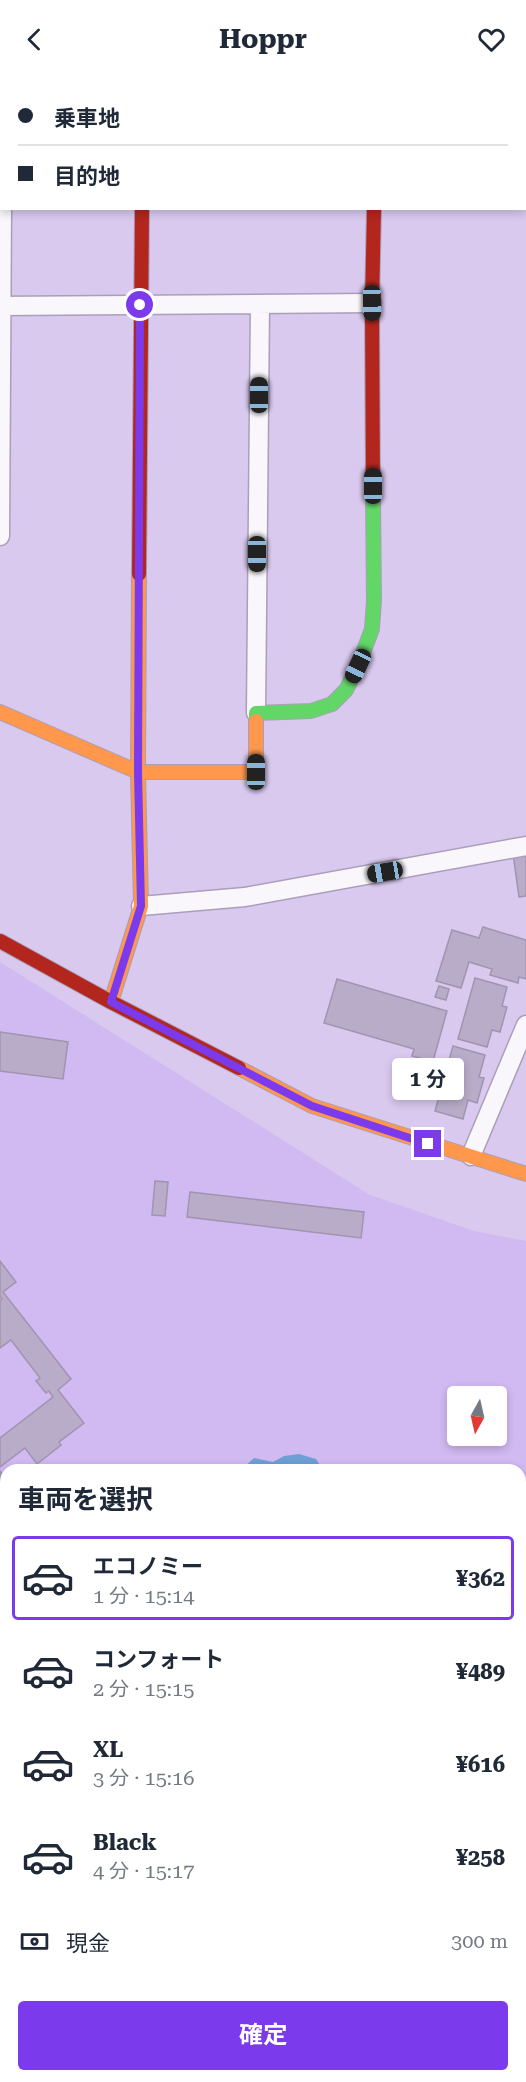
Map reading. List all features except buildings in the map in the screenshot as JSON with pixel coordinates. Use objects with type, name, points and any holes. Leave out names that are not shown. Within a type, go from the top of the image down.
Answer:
[{"type":"street","points":[[0,537],[2,210]]},
{"type":"street","points":[[111,1002],[141,906],[138,772],[142,210]]},
{"type":"street","points":[[256,713],[311,711],[332,704],[346,690],[372,629],[374,600],[372,303],[374,210]]},
{"type":"street","points":[[0,306],[372,303]]},
{"type":"street","points":[[0,712],[138,772],[256,772],[260,304]]},
{"type":"street","points":[[141,906],[245,897],[526,846]]},
{"type":"street","points":[[0,941],[111,1002],[312,1106],[526,1174]]},
{"type":"street","points":[[471,1156],[526,1025]]},
{"type":"shaded area","points":[[0,962],[370,1195],[474,1231],[526,1241],[526,1464],[0,1464]]},
{"type":"water","points":[[299,1454],[316,1459],[319,1464],[248,1464],[254,1458],[273,1462],[284,1456]]},
{"type":"traffic: fast","points":[[256,721],[256,713],[311,711],[332,704],[346,690],[372,629],[373,494]]},
{"type":"traffic: slow","points":[[111,1002],[141,906],[138,772],[139,574]]},
{"type":"traffic: slow","points":[[0,712],[138,772],[256,772],[256,721]]},
{"type":"traffic: slow","points":[[239,1068],[312,1106],[526,1174]]},
{"type":"traffic: jam","points":[[139,574],[142,210]]},
{"type":"traffic: jam","points":[[373,494],[374,210]]},
{"type":"traffic: jam","points":[[0,941],[239,1068]]},
{"type":"route","points":[[140,305],[138,772],[141,906],[111,1002],[312,1106],[428,1144]]}]
